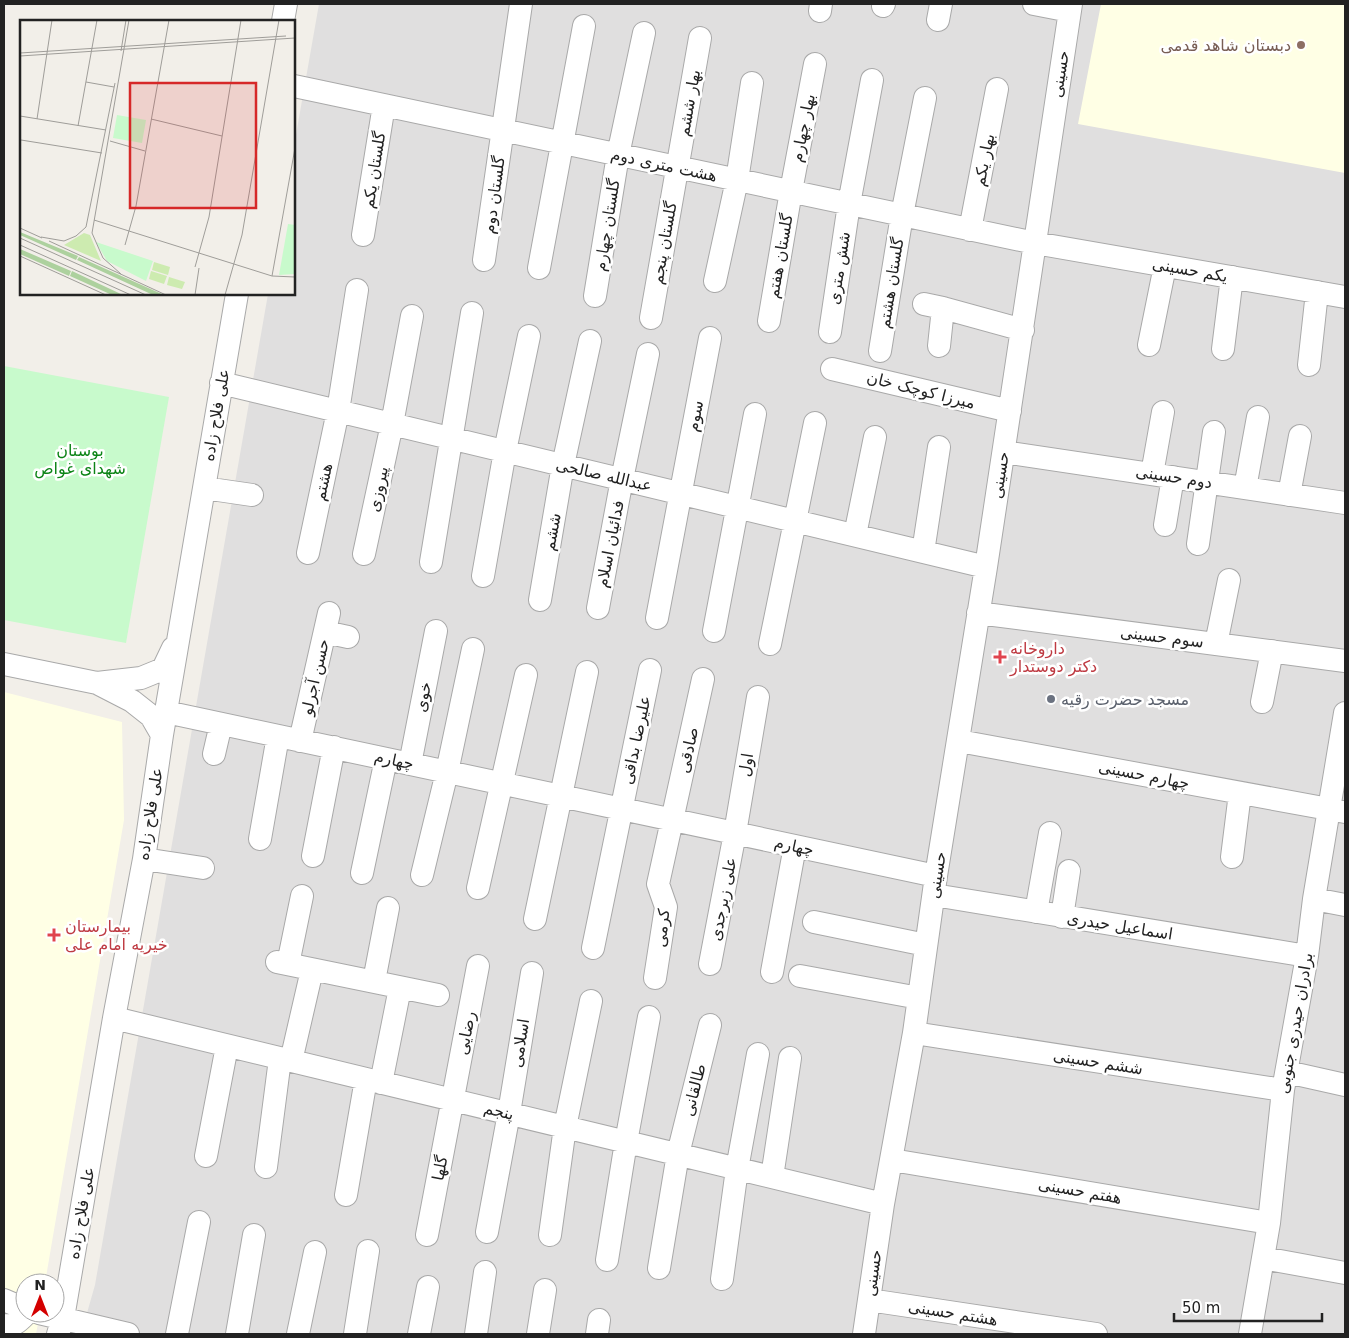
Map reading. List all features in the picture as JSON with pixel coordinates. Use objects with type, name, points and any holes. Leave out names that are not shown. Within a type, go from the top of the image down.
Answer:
[{"type":"street","points":[[283,20],[286,4]]},
{"type":"street","name":"گلستان دوم","points":[[484,260],[521,4]]},
{"type":"street","points":[[1034,4],[1071,7]]},
{"type":"street","name":"حسینی","points":[[864,1334],[883,1204],[914,1033],[1071,7]]},
{"type":"street","points":[[539,268],[584,26]]},
{"type":"street","name":"گلستان چهارم","points":[[595,296],[618,155],[644,33]]},
{"type":"street","name":"بهار ششم","points":[[678,168],[700,38]]},
{"type":"street","name":"بهار چهارم","points":[[791,191],[815,64]]},
{"type":"street","name":"شش متری","points":[[830,332],[849,204],[872,80]]},
{"type":"street","points":[[715,281],[737,180],[752,83]]},
{"type":"street","name":"هشت متری دوم","points":[[295,86],[1035,243]]},
{"type":"street","name":"بهار یکم","points":[[970,230],[998,89]]},
{"type":"street","name":"گلستان هشتم","points":[[880,351],[902,215],[925,98]]},
{"type":"street","name":"گلستان یکم","points":[[363,235],[384,105]]},
{"type":"street","name":"گلستان پنجم","points":[[651,318],[678,168]]},
{"type":"street","name":"گلستان هفتم","points":[[769,321],[791,191]]},
{"type":"street","name":"یکم حسینی","points":[[1035,243],[1345,297]]},
{"type":"street","points":[[1149,345],[1165,266]]},
{"type":"street","points":[[1224,349],[1232,277]]},
{"type":"street","name":"هشتم","points":[[308,553],[338,411],[357,290]]},
{"type":"street","points":[[1309,365],[1316,292]]},
{"type":"street","name":"علی فلاح زاده","points":[[61,1326],[114,1018],[144,859],[162,735],[236,295]]},
{"type":"street","points":[[938,346],[934,306],[1023,330]]},
{"type":"street","points":[[431,562],[472,313]]},
{"type":"street","name":"پیروزی","points":[[364,554],[392,424],[412,316]]},
{"type":"street","points":[[483,576],[528,336]]},
{"type":"street","name":"سوم","points":[[657,618],[710,338]]},
{"type":"street","name":"ششم","points":[[540,600],[564,465],[590,341]]},
{"type":"street","name":"فدائیان اسلام","points":[[598,608],[648,354]]},
{"type":"street","name":"میرزا کوچک خان","points":[[832,368],[1010,411]]},
{"type":"street","name":"عبدالله صالحی","points":[[222,383],[986,567]]},
{"type":"street","points":[[1163,412],[1162,476],[1165,526]]},
{"type":"street","points":[[714,631],[755,414]]},
{"type":"street","points":[[1245,488],[1258,417]]},
{"type":"street","points":[[770,644],[815,424]]},
{"type":"street","points":[[1198,544],[1214,432]]},
{"type":"street","points":[[1289,495],[1300,436]]},
{"type":"street","points":[[855,535],[875,437]]},
{"type":"street","points":[[922,552],[939,447]]},
{"type":"street","name":"دوم حسینی","points":[[1004,452],[1345,503]]},
{"type":"street","points":[[204,488],[252,495]]},
{"type":"street","points":[[1216,644],[1229,580]]},
{"type":"street","name":"سوم حسینی","points":[[978,613],[1345,661]]},
{"type":"street","name":"حسن آجرلو","points":[[300,740],[327,622],[348,637]]},
{"type":"street","name":"خوی","points":[[410,764],[436,631]]},
{"type":"street","points":[[97,683],[141,678],[163,669],[178,638]]},
{"type":"street","points":[[422,874],[447,772],[473,649]]},
{"type":"street","points":[[1262,702],[1272,651]]},
{"type":"street","points":[[4,664],[97,683],[132,701],[151,716],[162,735]]},
{"type":"street","name":"علیرضا بداقی","points":[[622,809],[650,670]]},
{"type":"street","points":[[536,919],[587,672]]},
{"type":"street","points":[[478,888],[526,674]]},
{"type":"street","name":"صادقی","points":[[673,820],[703,679]]},
{"type":"street","name":"اول","points":[[735,833],[758,697]]},
{"type":"street","name":"چهارم","points":[[166,712],[795,846],[935,886]]},
{"type":"street","name":"برادران حیدری جنوبی","points":[[1250,1334],[1268,1223],[1285,1081],[1307,956],[1314,899],[1337,811],[1345,713]]},
{"type":"street","points":[[214,754],[221,724]]},
{"type":"street","points":[[260,839],[278,736]]},
{"type":"street","name":"چهارم حسینی","points":[[958,740],[1337,811]]},
{"type":"street","points":[[313,856],[334,747]]},
{"type":"street","points":[[362,873],[386,758]]},
{"type":"street","points":[[1232,857],[1240,793]]},
{"type":"street","points":[[593,948],[622,809]]},
{"type":"street","name":"کرمی","points":[[655,978],[666,907],[658,884],[673,820]]},
{"type":"street","name":"علی زبرجدی","points":[[710,964],[735,833]]},
{"type":"street","points":[[1036,912],[1050,833]]},
{"type":"street","points":[[772,972],[795,846]]},
{"type":"street","points":[[144,859],[202,868]]},
{"type":"street","points":[[1062,917],[1069,871]]},
{"type":"street","name":"اسماعیل حیدری","points":[[935,886],[1062,917],[1307,956]]},
{"type":"street","points":[[302,896],[282,963],[400,988],[438,994]]},
{"type":"street","points":[[1314,899],[1345,905]]},
{"type":"street","points":[[374,982],[388,908]]},
{"type":"street","points":[[814,922],[926,945]]},
{"type":"street","name":"رضایی","points":[[453,1100],[478,966]]},
{"type":"street","points":[[266,1167],[286,1060],[312,970]]},
{"type":"street","name":"اسلامی","points":[[487,1232],[532,973]]},
{"type":"street","points":[[800,976],[918,998]]},
{"type":"street","points":[[346,1195],[374,1081],[400,988]]},
{"type":"street","points":[[550,1235],[565,1127],[592,1001]]},
{"type":"street","points":[[607,1260],[649,1017]]},
{"type":"street","name":"پنجم","points":[[114,1018],[883,1204]]},
{"type":"street","name":"طالقانی","points":[[659,1268],[678,1154],[710,1025]]},
{"type":"street","name":"ششم حسینی","points":[[914,1033],[1285,1081],[1345,1085]]},
{"type":"street","points":[[206,1156],[227,1046]]},
{"type":"street","points":[[722,1279],[737,1169],[758,1054]]},
{"type":"street","points":[[772,1177],[790,1058]]},
{"type":"street","name":"گلها","points":[[427,1235],[453,1100]]},
{"type":"street","name":"هفتم حسینی","points":[[892,1160],[1268,1223]]},
{"type":"street","points":[[177,1334],[199,1222]]},
{"type":"street","points":[[237,1334],[254,1235]]},
{"type":"street","points":[[355,1334],[368,1251]]},
{"type":"street","points":[[298,1334],[315,1252]]},
{"type":"street","points":[[1263,1258],[1345,1273]]},
{"type":"street","points":[[476,1334],[485,1272]]},
{"type":"street","points":[[419,1334],[428,1287]]},
{"type":"street","points":[[538,1334],[545,1290]]},
{"type":"street","name":"هشتم حسینی","points":[[870,1300],[1096,1334]]},
{"type":"street","points":[[4,1325],[8,1326],[18,1323]]},
{"type":"street","points":[[61,1326],[128,1334]]},
{"type":"shaded area","points":[[319,4],[1345,4],[1345,1334],[81,1334],[95,1285],[268,295],[295,295],[295,140]]},
{"type":"shaded area","points":[[1101,4],[1345,4],[1345,173],[1078,124]]},
{"type":"shaded area","name":"بیمارستان خیریه امام علی","points":[[4,692],[122,722],[124,820],[47,1273],[15,1273],[15,1323],[38,1323],[36,1334],[4,1332]]},
{"type":"green space","name":"بوستان شهدای غواص","points":[[4,366],[169,397],[126,643],[4,620]]},
{"type":"place","name":"دبستان شاهد قدمی","points":[[1301,45]]},
{"type":"place","name":"داروخانه دکتر دوستدار","points":[[1000,657]]},
{"type":"place","name":"مسجد حضرت رقیه","points":[[1051,699]]},
{"type":"place","name":"بیمارستان خیریه امام علی","points":[[54,935]]}]
